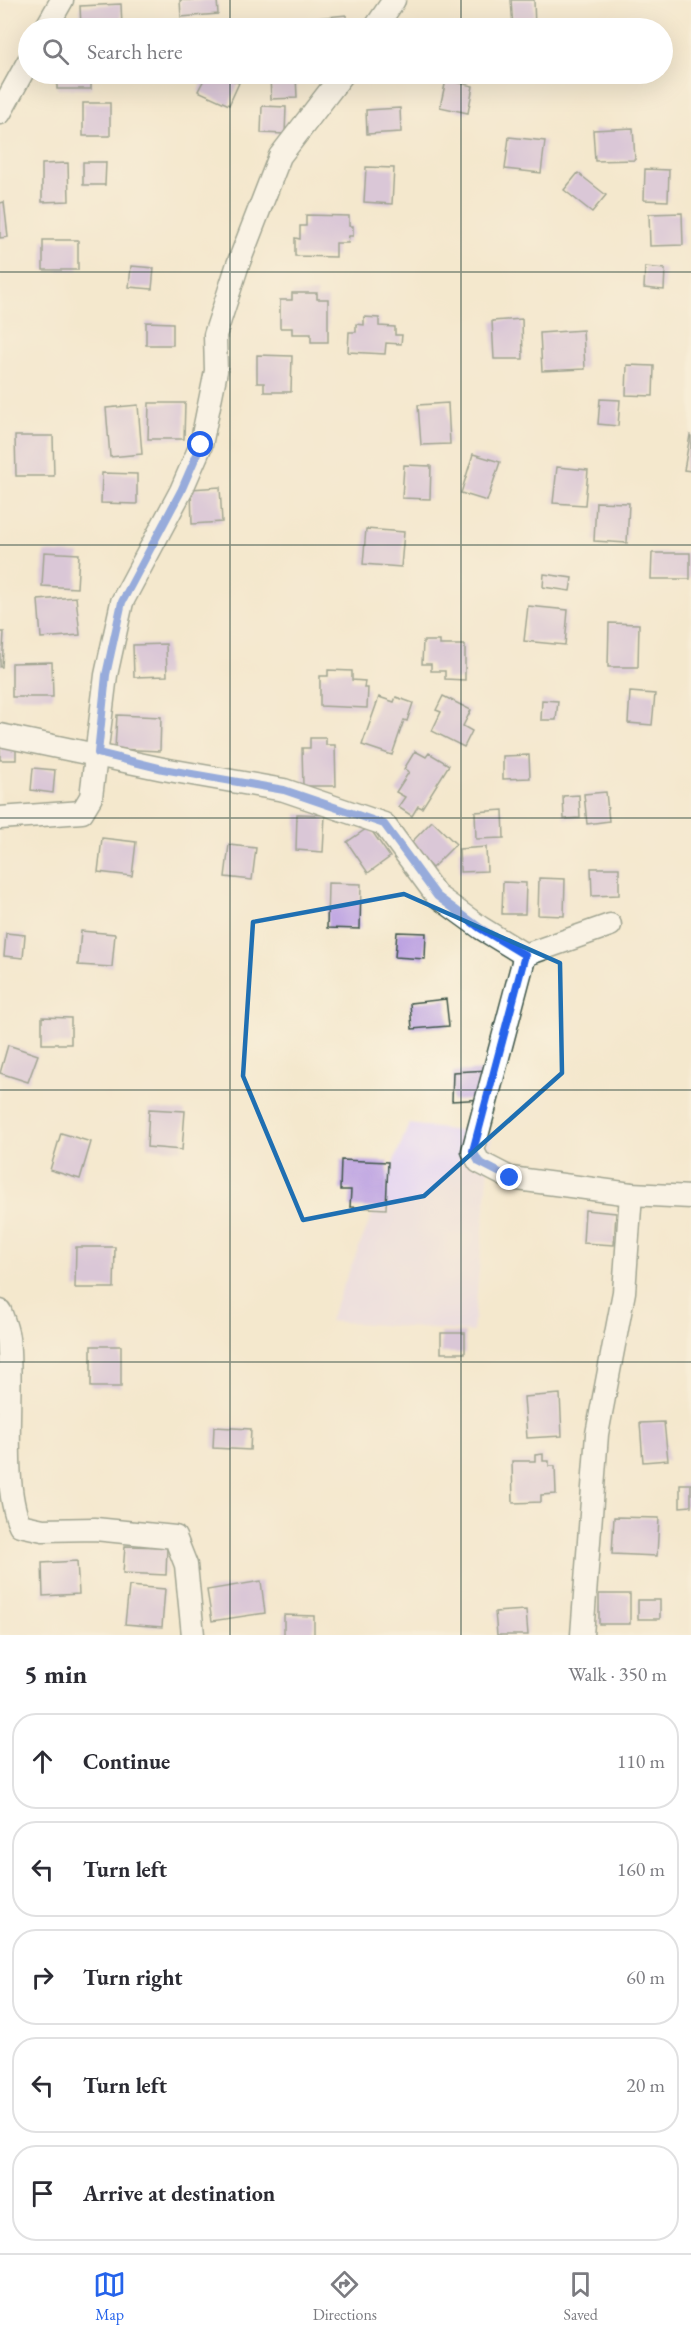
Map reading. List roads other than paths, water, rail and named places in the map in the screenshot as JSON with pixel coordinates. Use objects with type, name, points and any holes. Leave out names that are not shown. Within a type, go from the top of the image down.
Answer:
[{"type":"street","points":[[52,18],[62,0]]},
{"type":"street","points":[[382,18],[394,0]]},
{"type":"street","points":[[0,113],[18,80]]},
{"type":"street","points":[[0,818],[82,812],[94,788],[106,675],[122,602],[181,491],[201,445],[216,371],[215,335],[237,267],[280,156],[335,84]]},
{"type":"street","points":[[0,735],[98,753],[163,769],[284,790],[384,824],[437,896],[480,928],[525,955]]},
{"type":"street","points":[[525,955],[610,925]]},
{"type":"street","points":[[525,955],[473,1151],[479,1162],[510,1178],[632,1194],[691,1197]]},
{"type":"street","points":[[582,1635],[597,1434],[624,1292],[632,1194]]},
{"type":"street","points":[[0,1311],[8,1336],[5,1470],[10,1512],[20,1525],[43,1530],[94,1529],[175,1537],[186,1565],[193,1635]]}]
